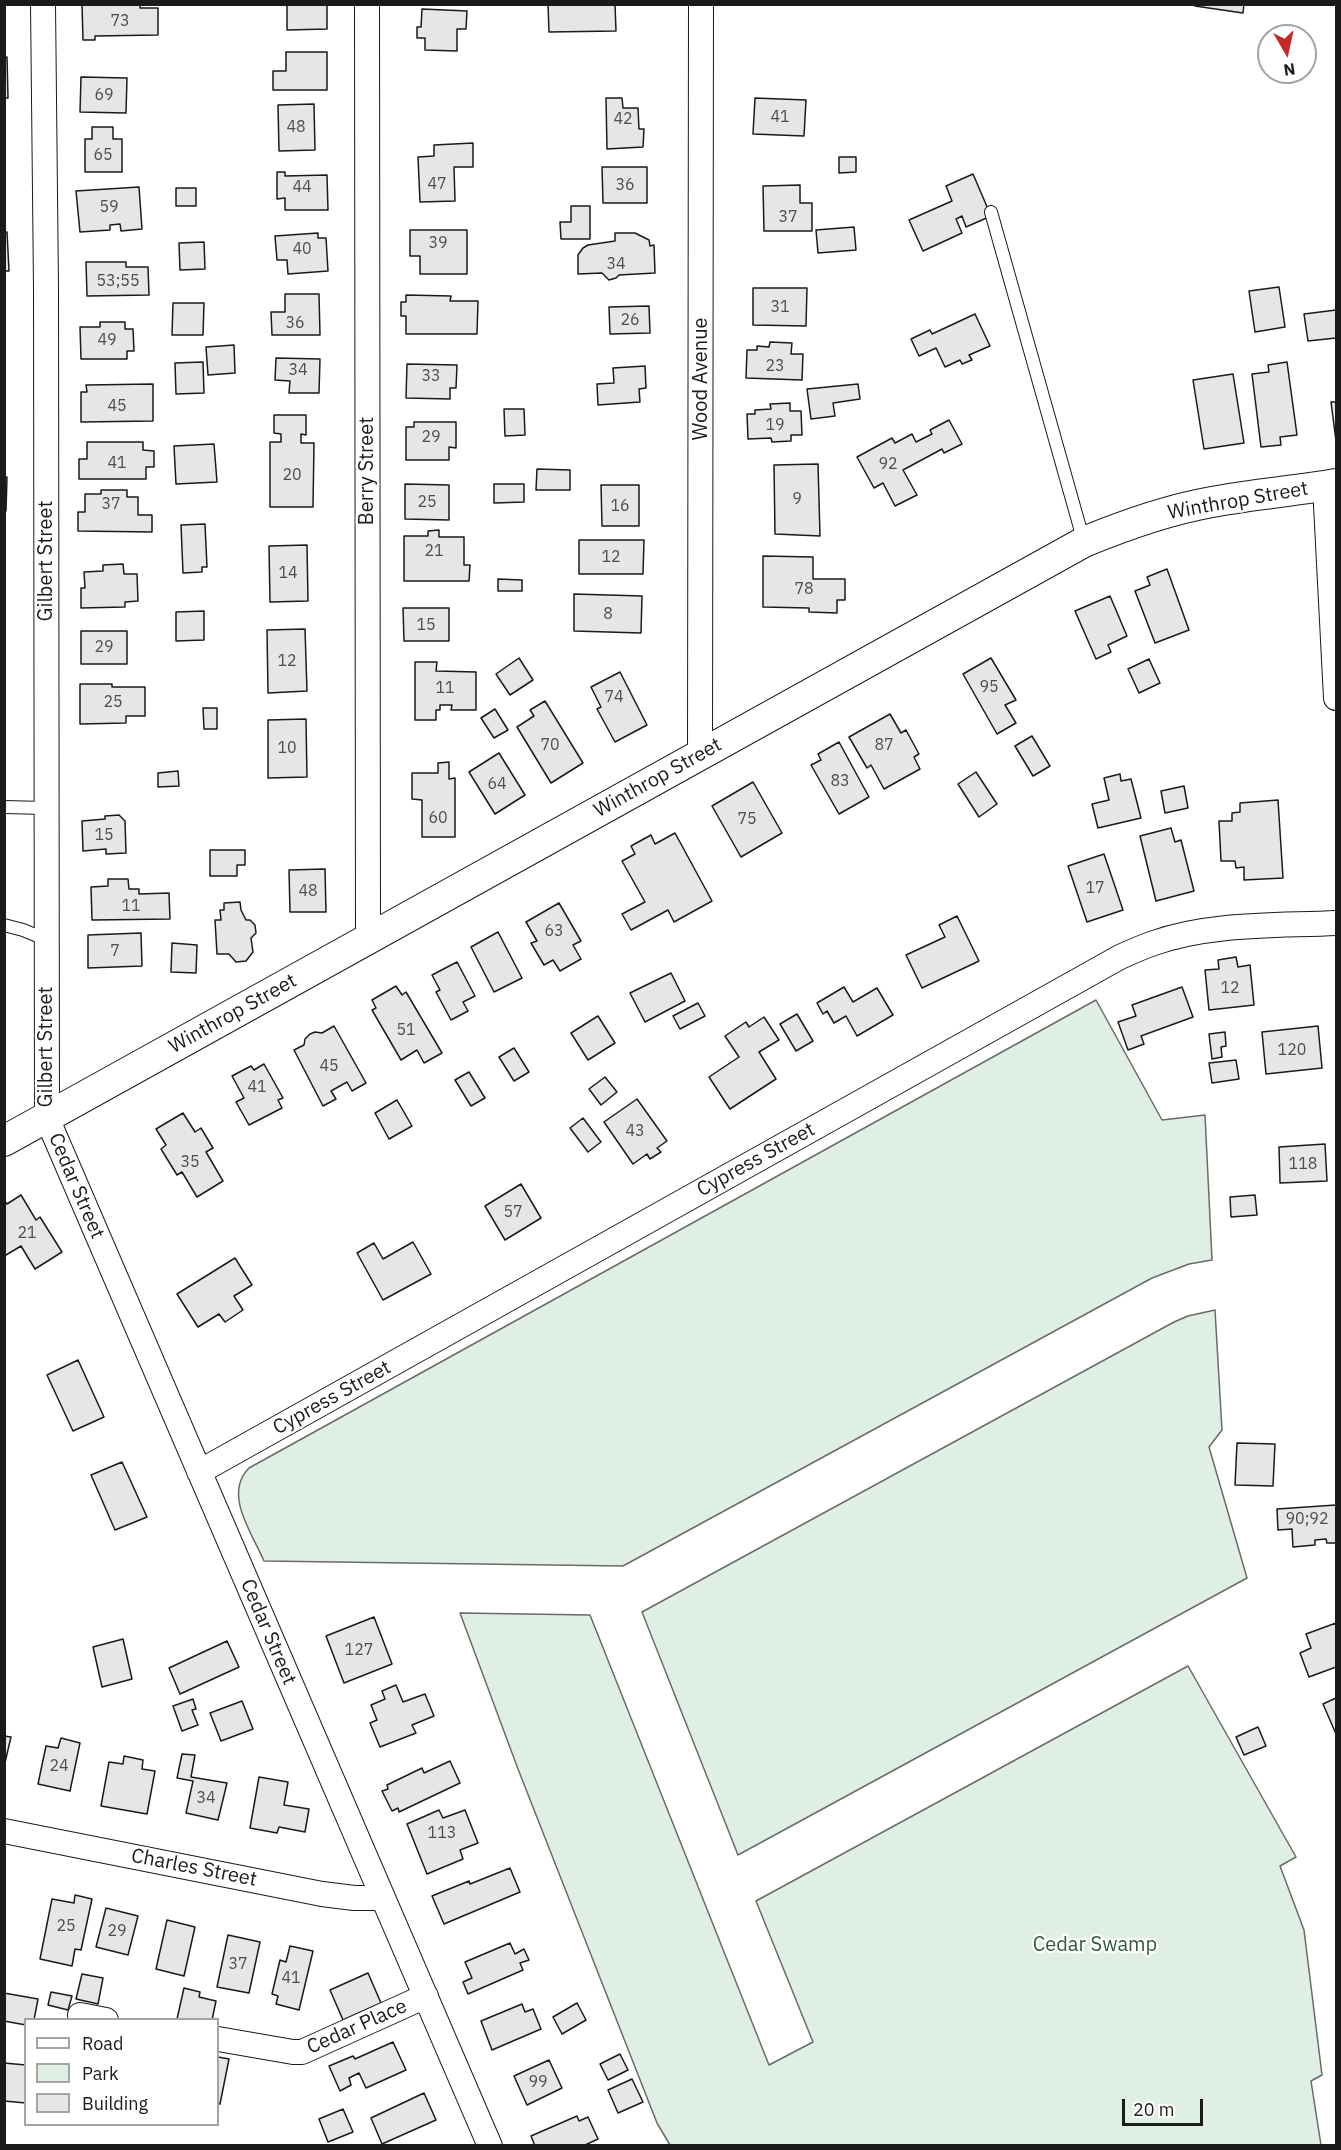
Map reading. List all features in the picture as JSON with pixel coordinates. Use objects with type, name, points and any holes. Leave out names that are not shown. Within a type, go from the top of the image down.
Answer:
[{"type":"street","name":"Gilbert Street","points":[[43,4],[46,287],[47,1118]]},
{"type":"street","name":"Berry Street","points":[[367,4],[368,938]]},
{"type":"street","name":"Wood Avenue","points":[[700,754],[701,4]]},
{"type":"street","name":"Winthrop Street","points":[[4,1141],[1083,542],[1166,512],[1213,502],[1331,485]]},
{"type":"street","points":[[1331,485],[1336,698]]},
{"type":"street","name":"Cypress Street","points":[[199,1472],[1120,957],[1154,943],[1186,934],[1219,929],[1336,922]]},
{"type":"street","name":"Cedar Street","points":[[47,1118],[490,2145]]},
{"type":"street","name":"Charles Street","points":[[4,1831],[322,1894],[354,1898],[383,1898]]},
{"type":"street","name":"Cedar Place","points":[[219,2039],[302,2052],[426,1996]]},
{"type":"street","points":[[80,2015],[100,2018]]},
{"type":"lane","points":[[991,212],[1083,542]]},
{"type":"lane","points":[[4,807],[45,808]]},
{"type":"lane","points":[[4,925],[45,939]]},
{"type":"green space","points":[[1096,1000],[1162,1120],[1205,1115],[1212,1260],[1189,1264],[1152,1278],[623,1566],[264,1561],[242,1514],[239,1501],[242,1478],[249,1468]]},
{"type":"green space","points":[[1215,1310],[1222,1430],[1209,1447],[1247,1578],[738,1855],[642,1612],[1174,1322],[1188,1316]]},
{"type":"green space","name":"Cedar Swamp","points":[[460,1613],[590,1615],[769,2065],[813,2042],[756,1901],[1188,1666],[1296,1857],[1280,1866],[1304,1930],[1322,2075],[1311,2081],[1321,2145],[670,2145],[657,2123],[518,1769]]},
{"type":"building","points":[[82,4],[140,4],[140,8],[158,8],[158,35],[95,36],[95,40],[83,40]]},
{"type":"building","points":[[287,4],[327,4],[327,29],[287,30]]},
{"type":"building","points":[[548,4],[615,4],[616,31],[549,32]]},
{"type":"building","points":[[1196,4],[1244,4],[1243,13],[1195,6]]},
{"type":"building","points":[[422,9],[467,11],[466,29],[457,29],[457,51],[425,50],[425,38],[417,38],[417,27],[421,27]]},
{"type":"building","points":[[286,52],[327,52],[327,90],[273,90],[273,71],[286,71]]},
{"type":"building","points":[[7,57],[8,98],[4,98],[4,58]]},
{"type":"building","points":[[81,77],[127,78],[126,113],[80,112]]},
{"type":"building","points":[[606,98],[622,98],[623,108],[638,108],[639,129],[644,129],[643,147],[607,149]]},
{"type":"building","points":[[755,98],[806,100],[804,136],[753,134]]},
{"type":"building","points":[[314,104],[315,150],[279,151],[278,105]]},
{"type":"building","points":[[92,127],[113,127],[113,139],[122,139],[122,172],[85,172],[85,139],[92,139]]},
{"type":"building","points":[[473,143],[473,167],[454,167],[455,201],[420,202],[418,157],[434,156],[434,145]]},
{"type":"building","points":[[839,157],[856,157],[856,172],[839,173]]},
{"type":"building","points":[[602,167],[647,167],[647,203],[603,203]]},
{"type":"building","points":[[277,172],[285,172],[285,176],[327,175],[328,210],[285,210],[285,198],[277,199]]},
{"type":"building","points":[[973,174],[991,216],[966,227],[962,216],[956,219],[962,233],[923,251],[909,220],[952,201],[946,186]]},
{"type":"building","points":[[800,185],[800,203],[812,203],[812,231],[764,231],[763,186]]},
{"type":"building","points":[[139,187],[142,229],[121,231],[120,224],[110,225],[110,230],[80,232],[76,191]]},
{"type":"building","points":[[176,188],[196,188],[196,206],[176,206]]},
{"type":"building","points":[[571,206],[590,206],[590,239],[561,239],[560,222],[571,222]]},
{"type":"building","points":[[854,227],[856,250],[818,253],[816,230]]},
{"type":"building","points":[[410,230],[467,230],[467,274],[420,274],[420,256],[410,256]]},
{"type":"building","points":[[4,232],[7,232],[9,271],[4,271]]},
{"type":"building","points":[[318,233],[318,238],[326,238],[328,271],[288,274],[287,260],[277,260],[275,236]]},
{"type":"building","points":[[615,233],[635,233],[649,240],[650,246],[654,245],[655,273],[619,275],[609,280],[602,273],[578,274],[578,255],[583,248],[588,245],[615,241]]},
{"type":"building","points":[[204,242],[205,269],[180,270],[179,243]]},
{"type":"building","points":[[86,262],[126,262],[126,267],[148,267],[149,295],[87,296]]},
{"type":"building","points":[[1279,287],[1285,327],[1255,332],[1249,291]]},
{"type":"building","points":[[753,288],[807,288],[806,326],[753,325]]},
{"type":"building","points":[[285,294],[319,294],[320,335],[272,335],[271,312],[285,312]]},
{"type":"building","points":[[406,295],[451,296],[450,301],[478,301],[477,334],[406,334],[406,316],[401,316],[401,302],[406,302]]},
{"type":"building","points":[[173,303],[204,303],[203,335],[172,335]]},
{"type":"building","points":[[649,306],[650,333],[610,334],[609,307]]},
{"type":"building","points":[[1336,310],[1336,338],[1308,341],[1304,314]]},
{"type":"building","points":[[975,314],[990,346],[969,355],[972,360],[962,364],[960,360],[945,367],[936,348],[919,356],[911,339],[930,330],[932,334]]},
{"type":"building","points":[[100,322],[125,322],[125,329],[133,329],[134,351],[127,351],[127,359],[81,359],[80,327],[100,327]]},
{"type":"building","points":[[770,342],[792,343],[791,354],[803,354],[802,380],[746,378],[747,350],[757,350],[757,346],[769,347]]},
{"type":"building","points":[[234,345],[235,373],[208,375],[206,347]]},
{"type":"building","points":[[276,358],[320,359],[319,393],[289,393],[290,381],[275,380]]},
{"type":"building","points":[[203,362],[204,393],[176,394],[175,363]]},
{"type":"building","points":[[1287,362],[1297,435],[1280,437],[1281,445],[1261,447],[1252,374],[1269,372],[1268,365]]},
{"type":"building","points":[[407,364],[457,365],[456,388],[450,388],[450,399],[406,398]]},
{"type":"building","points":[[645,366],[646,388],[639,389],[640,402],[598,405],[597,384],[614,383],[613,368]]},
{"type":"building","points":[[1233,374],[1244,443],[1204,449],[1193,380]]},
{"type":"building","points":[[153,384],[153,421],[81,422],[81,392],[87,392],[86,385]]},
{"type":"building","points":[[858,384],[860,399],[833,403],[835,416],[811,419],[807,389]]},
{"type":"building","points":[[1331,402],[1336,402],[1336,441]]},
{"type":"building","points":[[790,403],[790,411],[801,411],[802,435],[791,435],[791,441],[772,442],[771,438],[748,439],[747,414],[755,414],[755,410],[771,409],[770,404]]},
{"type":"building","points":[[504,409],[524,409],[525,435],[505,436]]},
{"type":"building","points":[[274,415],[306,415],[306,435],[301,434],[301,443],[314,443],[313,507],[270,507],[270,442],[281,442],[281,434],[274,433]]},
{"type":"building","points":[[949,420],[962,444],[944,453],[942,449],[903,470],[917,495],[895,506],[883,483],[874,488],[857,457],[892,438],[895,443],[912,434],[916,442],[932,434],[930,430]]},
{"type":"building","points":[[414,422],[456,422],[456,448],[449,447],[449,460],[406,460],[406,427],[414,427]]},
{"type":"building","points":[[87,442],[143,442],[143,450],[154,451],[154,467],[146,467],[146,479],[79,479],[79,459],[87,459]]},
{"type":"building","points":[[214,444],[217,482],[176,484],[174,446]]},
{"type":"building","points":[[818,464],[820,536],[775,534],[774,465]]},
{"type":"building","points":[[537,469],[570,470],[570,490],[536,490]]},
{"type":"building","points":[[4,477],[7,477],[6,511],[4,511]]},
{"type":"building","points":[[405,484],[449,485],[449,520],[405,519]]},
{"type":"building","points":[[494,484],[524,484],[524,502],[494,503]]},
{"type":"building","points":[[601,485],[639,485],[639,526],[602,526]]},
{"type":"building","points":[[101,490],[127,490],[127,497],[138,497],[138,515],[152,515],[152,532],[78,531],[78,512],[85,512],[85,494],[101,494]]},
{"type":"building","points":[[205,524],[207,567],[202,567],[202,572],[183,573],[181,525]]},
{"type":"building","points":[[439,530],[439,537],[464,537],[464,565],[470,565],[469,581],[404,581],[404,536],[428,536],[428,531]]},
{"type":"building","points":[[579,540],[644,540],[643,574],[579,574]]},
{"type":"building","points":[[307,545],[308,601],[270,602],[269,546]]},
{"type":"building","points":[[763,556],[813,557],[813,579],[845,579],[845,600],[837,600],[837,613],[809,612],[809,608],[763,607]]},
{"type":"building","points":[[123,564],[124,574],[137,574],[138,601],[125,602],[125,607],[81,608],[81,588],[85,588],[84,572],[103,571],[103,565]]},
{"type":"building","points":[[1167,569],[1189,630],[1155,643],[1135,591],[1150,585],[1147,577]]},
{"type":"building","points":[[498,579],[522,580],[522,591],[498,591]]},
{"type":"building","points":[[574,594],[642,596],[641,633],[574,631]]},
{"type":"building","points":[[1110,596],[1127,636],[1108,645],[1111,652],[1096,659],[1075,611]]},
{"type":"building","points":[[403,608],[449,608],[449,641],[404,641]]},
{"type":"building","points":[[204,611],[204,640],[176,641],[176,612]]},
{"type":"building","points":[[305,629],[307,691],[268,693],[267,630]]},
{"type":"building","points":[[81,631],[127,631],[127,664],[81,664]]},
{"type":"building","points":[[519,658],[533,680],[510,695],[496,674]]},
{"type":"building","points":[[991,658],[1016,700],[1005,705],[1016,723],[997,734],[963,674]]},
{"type":"building","points":[[1149,659],[1160,683],[1139,693],[1128,669]]},
{"type":"building","points":[[415,662],[437,662],[436,671],[476,672],[476,710],[451,710],[452,705],[440,705],[440,710],[436,710],[436,720],[415,720]]},
{"type":"building","points":[[620,672],[647,725],[615,742],[597,709],[601,707],[591,687]]},
{"type":"building","points":[[80,684],[145,687],[145,716],[126,716],[126,723],[80,724]]},
{"type":"building","points":[[545,701],[583,763],[551,783],[517,727],[534,716],[530,710]]},
{"type":"building","points":[[203,708],[217,708],[217,729],[204,729]]},
{"type":"building","points":[[495,709],[508,730],[494,738],[481,718]]},
{"type":"building","points":[[890,714],[901,733],[906,730],[919,754],[914,757],[920,769],[884,789],[871,765],[867,768],[849,737]]},
{"type":"building","points":[[306,719],[307,777],[268,778],[268,720]]},
{"type":"building","points":[[1032,736],[1050,766],[1033,776],[1015,746]]},
{"type":"building","points":[[839,742],[869,797],[839,814],[811,765],[821,760],[818,754]]},
{"type":"building","points":[[499,753],[525,795],[495,814],[469,772]]},
{"type":"building","points":[[449,762],[449,779],[455,778],[455,837],[422,837],[422,800],[412,799],[412,773],[438,773],[438,763]]},
{"type":"building","points":[[178,771],[179,786],[158,787],[158,773]]},
{"type":"building","points":[[976,772],[997,804],[979,817],[958,784]]},
{"type":"building","points":[[1120,774],[1121,781],[1131,779],[1141,818],[1098,828],[1092,804],[1109,800],[1104,778]]},
{"type":"building","points":[[753,782],[782,833],[741,857],[712,806]]},
{"type":"building","points":[[1184,786],[1188,808],[1165,813],[1161,791]]},
{"type":"building","points":[[1278,800],[1283,878],[1244,880],[1244,867],[1236,868],[1235,861],[1221,861],[1219,821],[1232,821],[1232,813],[1240,812],[1240,803]]},
{"type":"building","points":[[119,815],[125,821],[126,853],[106,854],[106,849],[83,851],[82,821]]},
{"type":"building","points":[[1171,828],[1175,842],[1181,840],[1194,891],[1156,901],[1140,836]]},
{"type":"building","points":[[675,833],[712,901],[674,922],[668,910],[631,930],[622,914],[645,902],[622,861],[635,854],[631,846],[651,835],[655,844]]},
{"type":"building","points":[[210,850],[245,850],[245,865],[237,865],[237,876],[210,876]]},
{"type":"building","points":[[1104,854],[1123,910],[1087,922],[1068,866]]},
{"type":"building","points":[[325,869],[326,912],[290,912],[289,870]]},
{"type":"building","points":[[108,879],[128,879],[129,889],[139,889],[139,894],[169,893],[170,919],[92,920],[91,887],[108,886]]},
{"type":"building","points":[[240,902],[246,920],[250,920],[255,925],[256,933],[251,938],[253,952],[246,961],[236,962],[229,954],[217,954],[215,920],[221,920],[220,910],[224,910],[224,903]]},
{"type":"building","points":[[559,903],[581,941],[573,945],[581,959],[560,971],[553,960],[544,965],[531,943],[537,941],[526,922]]},
{"type":"building","points":[[957,916],[979,961],[922,988],[906,955],[945,937],[939,925]]},
{"type":"building","points":[[498,932],[522,978],[494,992],[471,947]]},
{"type":"building","points":[[141,933],[142,966],[88,968],[88,935]]},
{"type":"building","points":[[172,943],[197,945],[196,973],[171,972]]},
{"type":"building","points":[[1236,957],[1238,967],[1250,965],[1254,1005],[1209,1010],[1205,970],[1219,969],[1218,960]]},
{"type":"building","points":[[457,962],[475,996],[463,1002],[468,1011],[451,1020],[436,992],[440,990],[432,975]]},
{"type":"building","points":[[671,973],[685,1001],[645,1022],[630,993]]},
{"type":"building","points":[[396,986],[402,995],[406,992],[442,1053],[424,1063],[417,1050],[401,1060],[372,1010],[376,1008],[372,1000]]},
{"type":"building","points":[[844,987],[853,1002],[877,988],[893,1015],[857,1036],[846,1016],[834,1023],[827,1011],[823,1014],[817,1003]]},
{"type":"building","points":[[1182,987],[1193,1017],[1141,1036],[1144,1044],[1128,1050],[1118,1022],[1136,1016],[1132,1005]]},
{"type":"building","points":[[698,1003],[705,1016],[680,1029],[673,1016]]},
{"type":"building","points":[[797,1014],[813,1041],[796,1051],[780,1024]]},
{"type":"building","points":[[598,1016],[615,1043],[588,1060],[571,1033]]},
{"type":"building","points":[[764,1017],[779,1040],[759,1052],[776,1079],[730,1109],[709,1077],[739,1057],[725,1036],[746,1022],[749,1027]]},
{"type":"building","points":[[334,1026],[366,1083],[352,1091],[347,1082],[331,1091],[336,1099],[323,1106],[294,1050],[304,1045],[305,1039],[310,1034],[322,1033]]},
{"type":"building","points":[[1318,1026],[1322,1068],[1266,1074],[1262,1032]]},
{"type":"building","points":[[1225,1032],[1226,1046],[1221,1047],[1222,1057],[1212,1059],[1209,1034]]},
{"type":"building","points":[[514,1048],[529,1072],[514,1081],[499,1057]]},
{"type":"building","points":[[1236,1060],[1239,1079],[1212,1083],[1209,1063]]},
{"type":"building","points":[[264,1064],[283,1098],[278,1100],[282,1108],[249,1125],[236,1102],[244,1098],[232,1076],[251,1066],[254,1070]]},
{"type":"building","points":[[469,1072],[485,1098],[471,1106],[455,1080]]},
{"type":"building","points":[[605,1077],[617,1092],[601,1105],[589,1089]]},
{"type":"building","points":[[637,1099],[667,1141],[657,1148],[661,1152],[650,1159],[647,1154],[633,1164],[604,1122]]},
{"type":"building","points":[[397,1100],[412,1126],[389,1139],[375,1113]]},
{"type":"building","points":[[183,1113],[195,1132],[201,1128],[213,1148],[206,1152],[223,1181],[197,1197],[182,1172],[177,1175],[161,1149],[166,1145],[156,1129]]},
{"type":"building","points":[[583,1118],[601,1142],[588,1152],[570,1128]]},
{"type":"building","points":[[1325,1144],[1327,1181],[1280,1183],[1279,1147]]},
{"type":"building","points":[[521,1184],[541,1218],[505,1240],[485,1206]]},
{"type":"building","points":[[21,1195],[36,1220],[40,1217],[62,1252],[35,1269],[21,1246],[6,1255],[4,1253],[4,1200],[7,1204]]},
{"type":"building","points":[[1255,1195],[1257,1215],[1231,1217],[1230,1197]]},
{"type":"building","points":[[413,1242],[431,1274],[383,1300],[357,1253],[374,1243],[383,1259]]},
{"type":"building","points":[[235,1258],[252,1285],[234,1296],[243,1310],[225,1322],[219,1314],[198,1327],[177,1294]]},
{"type":"building","points":[[78,1360],[104,1417],[73,1431],[47,1375]]},
{"type":"building","points":[[1237,1443],[1275,1444],[1273,1486],[1235,1485]]},
{"type":"building","points":[[122,1462],[147,1517],[115,1530],[91,1475]]},
{"type":"building","points":[[1336,1505],[1336,1543],[1327,1543],[1326,1539],[1315,1540],[1315,1545],[1293,1547],[1292,1529],[1278,1530],[1277,1509]]},
{"type":"building","points":[[374,1617],[392,1664],[344,1683],[326,1636]]},
{"type":"building","points":[[1336,1623],[1336,1667],[1309,1677],[1300,1653],[1311,1648],[1306,1634]]},
{"type":"building","points":[[123,1639],[132,1679],[102,1687],[93,1647]]},
{"type":"building","points":[[227,1641],[239,1667],[180,1694],[169,1668]]},
{"type":"building","points":[[396,1685],[403,1702],[425,1694],[434,1716],[412,1725],[416,1733],[380,1747],[370,1723],[377,1720],[371,1705],[385,1699],[382,1691]]},
{"type":"building","points":[[1336,1698],[1336,1734],[1323,1704]]},
{"type":"building","points":[[193,1699],[196,1709],[192,1710],[198,1725],[182,1731],[173,1706]]},
{"type":"building","points":[[242,1701],[253,1729],[221,1741],[210,1713]]},
{"type":"building","points":[[1258,1727],[1266,1746],[1244,1755],[1236,1737]]},
{"type":"building","points":[[4,1736],[11,1737],[4,1767]]},
{"type":"building","points":[[61,1738],[80,1743],[70,1791],[38,1784],[46,1746],[58,1748]]},
{"type":"building","points":[[182,1754],[195,1755],[191,1777],[227,1783],[218,1820],[186,1813],[193,1781],[177,1778]]},
{"type":"building","points":[[124,1756],[143,1760],[142,1769],[155,1771],[147,1814],[101,1806],[109,1762],[123,1764]]},
{"type":"building","points":[[450,1761],[460,1783],[399,1812],[398,1808],[392,1811],[382,1791],[388,1789],[387,1785],[422,1768],[424,1773]]},
{"type":"building","points":[[259,1777],[288,1782],[284,1805],[309,1809],[305,1832],[279,1827],[277,1833],[250,1828]]},
{"type":"building","points":[[439,1810],[443,1818],[465,1810],[478,1843],[460,1850],[463,1859],[427,1874],[407,1824]]},
{"type":"building","points":[[510,1868],[520,1892],[444,1924],[432,1896]]},
{"type":"building","points":[[75,1895],[92,1899],[81,1950],[75,1949],[72,1966],[40,1959],[52,1899],[74,1903]]},
{"type":"building","points":[[106,1908],[138,1916],[128,1955],[96,1947]]},
{"type":"building","points":[[167,1920],[195,1927],[184,1976],[156,1969]]},
{"type":"building","points":[[228,1935],[260,1942],[249,1993],[217,1987]]},
{"type":"building","points":[[510,1943],[515,1954],[524,1949],[529,1960],[520,1963],[523,1970],[468,1994],[463,1982],[472,1978],[465,1962]]},
{"type":"building","points":[[290,1946],[313,1951],[299,2010],[276,2004],[278,1996],[272,1994],[280,1960],[286,1962]]},
{"type":"building","points":[[368,1973],[381,2003],[343,2020],[330,1990]]},
{"type":"building","points":[[82,1974],[103,1978],[98,2004],[76,1999]]},
{"type":"building","points":[[184,1988],[200,1992],[199,1997],[216,2001],[212,2018],[177,2018]]},
{"type":"building","points":[[51,1992],[72,1996],[68,2010],[48,2005]]},
{"type":"building","points":[[4,1993],[38,1999],[34,2018],[24,2018],[24,2025],[4,2021]]},
{"type":"building","points":[[577,2003],[586,2020],[562,2034],[553,2017]]},
{"type":"building","points":[[522,2004],[525,2012],[533,2009],[541,2029],[492,2050],[481,2021]]},
{"type":"building","points":[[393,2042],[406,2070],[366,2088],[359,2073],[349,2078],[351,2085],[340,2091],[329,2066],[353,2056],[355,2059]]},
{"type":"building","points":[[620,2054],[628,2070],[608,2080],[600,2064]]},
{"type":"building","points":[[219,2057],[229,2059],[219,2104]]},
{"type":"building","points":[[549,2060],[562,2088],[527,2105],[514,2076]]},
{"type":"building","points":[[4,2063],[24,2065],[24,2103],[4,2101]]},
{"type":"building","points":[[632,2079],[643,2102],[618,2113],[608,2090]]},
{"type":"building","points":[[424,2093],[436,2120],[382,2144],[371,2118]]},
{"type":"building","points":[[343,2109],[353,2132],[328,2142],[319,2119]]},
{"type":"building","points":[[577,2116],[579,2121],[588,2117],[598,2139],[583,2146],[535,2146],[531,2136]]}]
